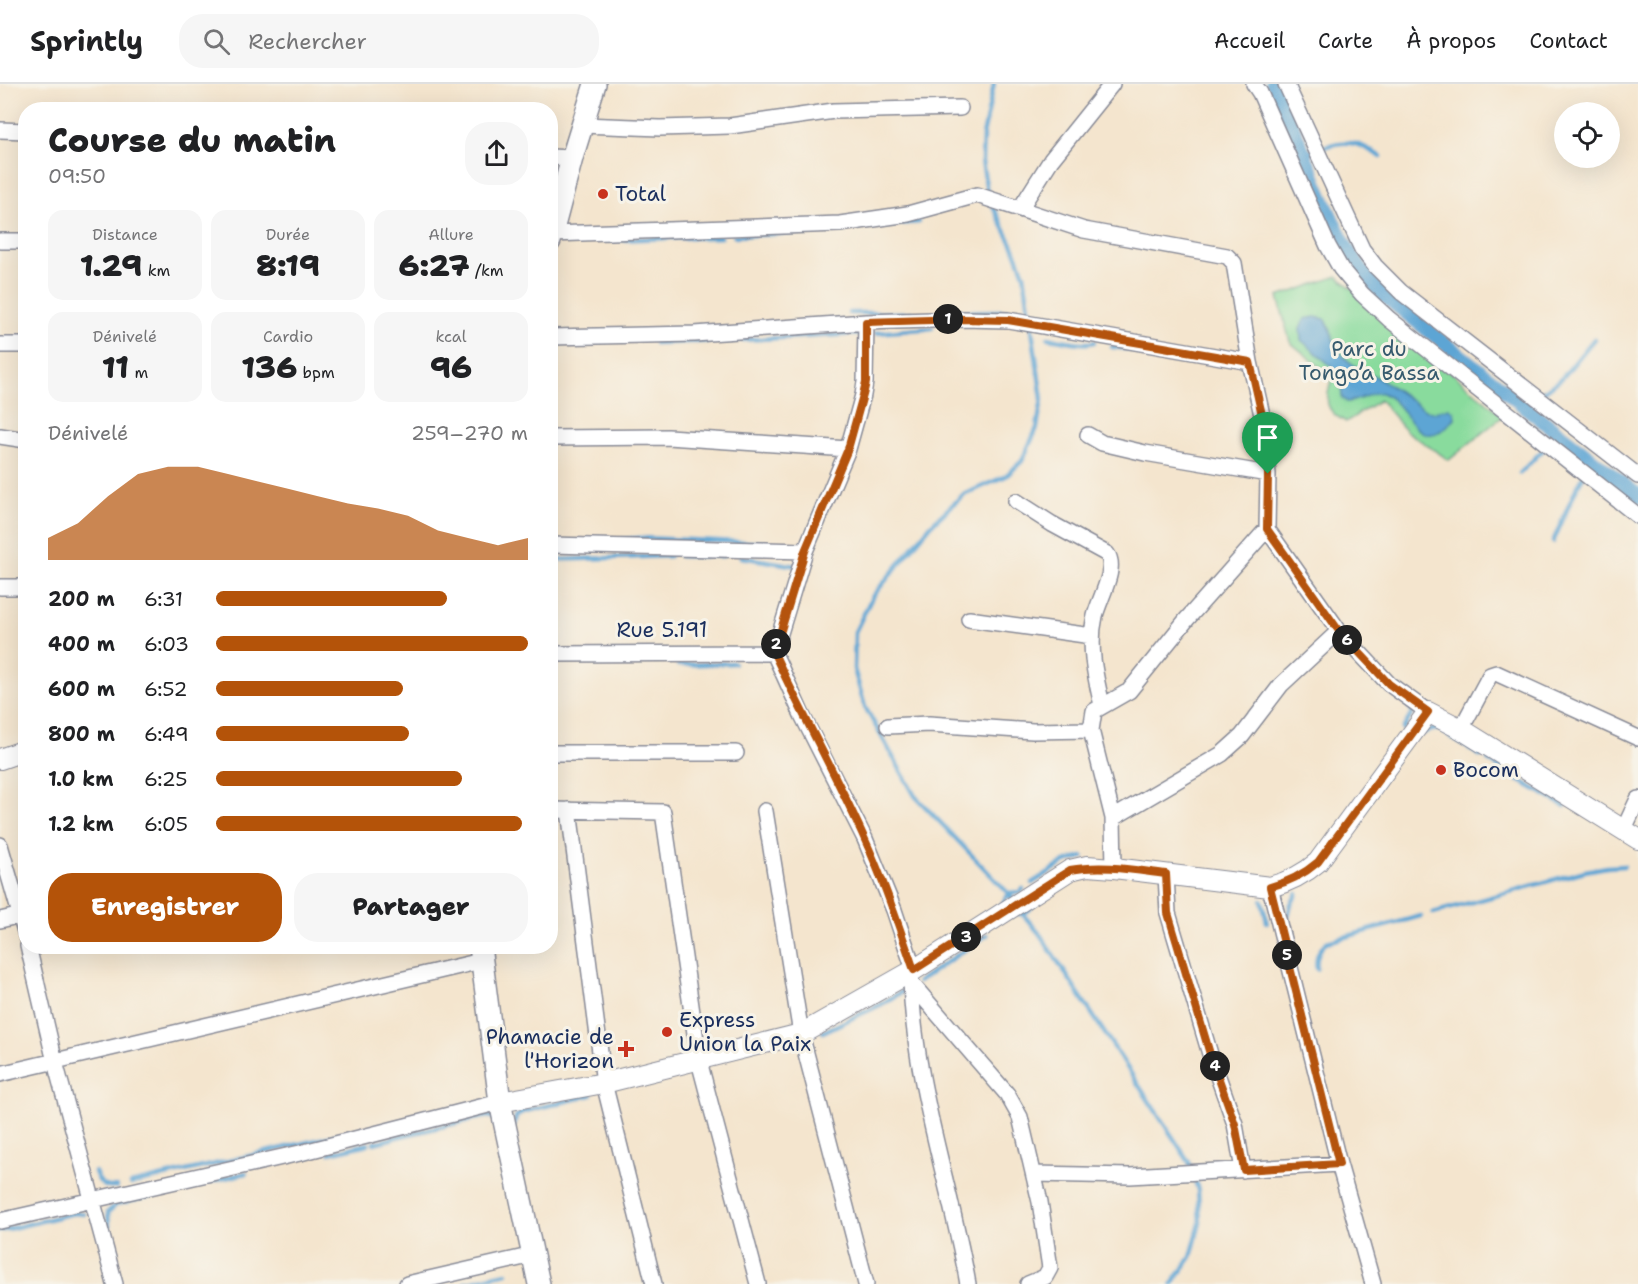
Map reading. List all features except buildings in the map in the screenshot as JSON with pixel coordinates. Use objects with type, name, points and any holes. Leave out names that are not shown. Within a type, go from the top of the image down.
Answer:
[{"type":"main road","points":[[558,212],[595,84]]},
{"type":"main road","points":[[480,954],[500,1102],[538,1284]]},
{"type":"street","points":[[1020,209],[1051,160],[1112,84]]},
{"type":"street","points":[[1254,84],[1328,246],[1341,269],[1362,294],[1389,319],[1638,516]]},
{"type":"street","points":[[1286,84],[1362,249],[1375,266],[1401,292],[1638,476]]},
{"type":"street","points":[[582,125],[660,128],[730,126],[834,111],[960,108]]},
{"type":"street","points":[[0,130],[18,131]]},
{"type":"street","points":[[558,157],[573,158]]},
{"type":"street","points":[[558,237],[840,224],[908,214],[977,195],[1084,230],[1227,256],[1234,263],[1250,362],[1262,415],[1268,474],[1267,529],[1339,631],[1389,684],[1428,712],[1461,729],[1631,835],[1638,799]]},
{"type":"street","points":[[0,241],[18,241]]},
{"type":"street","points":[[558,337],[694,334],[866,322],[1008,320],[1250,362]]},
{"type":"street","points":[[866,322],[866,382],[848,449],[805,551],[774,653],[802,715],[865,839],[890,900],[912,975],[912,1013],[940,1163],[968,1284]]},
{"type":"street","points":[[0,345],[18,345]]},
{"type":"street","points":[[1088,435],[1102,443],[1135,451],[1268,474]]},
{"type":"street","points":[[0,436],[18,439]]},
{"type":"street","points":[[558,438],[668,437],[848,449]]},
{"type":"street","points":[[1016,501],[1111,558],[1111,572],[1095,617],[1092,636],[1093,660],[1102,705]]},
{"type":"street","points":[[1114,868],[1113,818],[1091,730],[1094,711],[1129,691],[1187,619],[1267,529]]},
{"type":"street","points":[[558,545],[805,551]]},
{"type":"street","points":[[0,587],[18,587]]},
{"type":"street","points":[[969,619],[1092,636]]},
{"type":"street","points":[[1113,818],[1222,754],[1242,736],[1281,685],[1339,631]]},
{"type":"street","name":"Rue 5.191","points":[[558,654],[774,653]]},
{"type":"street","points":[[1461,729],[1490,675],[1496,673],[1638,738]]},
{"type":"street","points":[[0,1221],[300,1153],[500,1102],[604,1083],[699,1061],[801,1034],[912,975],[1070,870],[1087,866],[1114,868],[1270,887],[1287,883],[1303,875],[1318,862],[1428,712]]},
{"type":"street","points":[[888,726],[929,724],[1033,731],[1091,730]]},
{"type":"street","points":[[0,759],[18,753]]},
{"type":"street","points":[[558,753],[736,753]]},
{"type":"street","points":[[558,810],[663,812],[699,1061],[758,1284]]},
{"type":"street","points":[[569,810],[604,1083],[654,1284]]},
{"type":"street","points":[[765,811],[801,1034],[866,1284]]},
{"type":"street","points":[[0,845],[18,899]]},
{"type":"street","points":[[1166,874],[1168,913],[1210,1054],[1235,1124],[1244,1170]]},
{"type":"street","points":[[1270,887],[1339,1164],[1373,1284]]},
{"type":"street","points":[[0,920],[18,915]]},
{"type":"street","points":[[30,954],[55,1062],[115,1284]]},
{"type":"street","points":[[0,1074],[480,954]]},
{"type":"street","points":[[912,975],[1007,1094],[1020,1117],[1034,1174],[1050,1268],[1045,1277],[1028,1284]]},
{"type":"street","points":[[1034,1174],[1130,1176],[1339,1164]]},
{"type":"street","points":[[407,1284],[533,1255]]},
{"type":"green space","name":"Parc du Tongo’a Bassa","points":[[1337,276],[1503,416],[1449,460],[1406,431],[1380,400],[1346,422],[1333,413],[1327,398],[1332,377],[1290,342],[1278,297]]},
{"type":"water","points":[[1315,317],[1325,319],[1337,348],[1353,364],[1425,410],[1433,412],[1449,408],[1454,412],[1455,418],[1442,430],[1432,434],[1423,432],[1415,426],[1392,399],[1382,393],[1347,402],[1342,398],[1341,379],[1337,371],[1301,340],[1300,328],[1305,319]]},
{"type":"waterway","points":[[987,191],[982,161],[983,135],[994,84]]},
{"type":"waterway","points":[[1273,84],[1333,221],[1349,252],[1369,280],[1381,293],[1638,496]]},
{"type":"waterway","points":[[1304,153],[1335,144],[1349,143],[1362,146],[1381,157]]},
{"type":"waterway","points":[[992,205],[1014,248],[1024,274],[1042,399],[1037,428],[1022,461],[1006,476],[963,495],[931,525],[872,597],[855,632],[854,669],[865,707],[915,796],[1013,900]]},
{"type":"waterway","points":[[881,225],[919,222]]},
{"type":"waterway","points":[[734,236],[812,232]]},
{"type":"waterway","points":[[673,238],[721,237]]},
{"type":"waterway","points":[[608,240],[669,238]]},
{"type":"waterway","points":[[952,312],[1000,311],[1029,314]]},
{"type":"waterway","points":[[849,313],[912,313]]},
{"type":"waterway","points":[[876,333],[932,328]]},
{"type":"waterway","points":[[742,340],[859,334]]},
{"type":"waterway","points":[[1048,338],[1079,343],[1094,342]]},
{"type":"waterway","points":[[1542,393],[1562,378],[1594,339]]},
{"type":"waterway","points":[[655,343],[738,340]]},
{"type":"waterway","points":[[1112,347],[1153,352]]},
{"type":"waterway","points":[[1520,473],[1561,436]]},
{"type":"waterway","points":[[1553,542],[1576,489],[1592,461]]},
{"type":"waterway","points":[[622,540],[639,538],[767,543]]},
{"type":"waterway","points":[[558,560],[670,556]]},
{"type":"waterway","points":[[680,556],[723,556]]},
{"type":"waterway","points":[[741,557],[797,566]]},
{"type":"waterway","points":[[678,665],[734,663]]},
{"type":"waterway","points":[[1403,729],[1413,712],[1409,706]]},
{"type":"waterway","points":[[1421,733],[1435,729],[1441,730],[1481,756]]},
{"type":"waterway","points":[[1488,760],[1507,773]]},
{"type":"waterway","points":[[1511,776],[1565,806]]},
{"type":"waterway","points":[[1325,870],[1357,826]]},
{"type":"waterway","points":[[1032,883],[1065,862],[1083,857]]},
{"type":"waterway","points":[[1433,913],[1585,871],[1624,866]]},
{"type":"waterway","points":[[1003,903],[1008,893],[1020,892],[1023,889]]},
{"type":"waterway","points":[[1286,924],[1291,904],[1297,894]]},
{"type":"waterway","points":[[1262,901],[1267,922]]},
{"type":"waterway","points":[[1019,914],[1030,909],[1035,902]]},
{"type":"waterway","points":[[1019,910],[1039,933],[1189,1162],[1198,1190],[1200,1223],[1191,1257],[1172,1284]]},
{"type":"waterway","points":[[1317,969],[1318,954],[1327,942],[1421,916]]},
{"type":"waterway","points":[[944,964],[987,935]]},
{"type":"waterway","points":[[918,982],[944,964]]},
{"type":"waterway","points":[[823,1032],[880,1005],[907,989]]},
{"type":"waterway","points":[[705,1033],[707,1044],[714,1048]]},
{"type":"waterway","points":[[514,1126],[516,1117],[522,1112],[591,1095]]},
{"type":"waterway","points":[[473,1119],[489,1116],[495,1119]]},
{"type":"waterway","points":[[393,1138],[470,1120]]},
{"type":"waterway","points":[[131,1184],[350,1132]]},
{"type":"waterway","points":[[374,1143],[391,1139]]},
{"type":"waterway","points":[[330,1153],[368,1144]]},
{"type":"waterway","points":[[95,1172],[103,1184],[117,1187]]},
{"type":"waterway","points":[[109,1227],[108,1212],[117,1204],[246,1173]]},
{"type":"waterway","points":[[0,1231],[74,1213],[84,1214]]},
{"type":"waterway","points":[[488,1277],[507,1273]]},
{"type":"waterway","points":[[465,1283],[485,1278]]},
{"type":"place","name":"Total","points":[[603,194]]},
{"type":"place","name":"Bocom","points":[[1441,770]]},
{"type":"place","name":"Express Union la Paix","points":[[667,1032]]},
{"type":"place","name":"Phamacie de l'Horizon","points":[[626,1049]]},
{"type":"route","points":[[1008,320],[1250,362],[1262,415],[1268,474],[1267,529],[1339,631],[1389,684],[1428,712],[1318,862],[1303,875],[1287,883],[1270,887],[1339,1164],[1244,1170],[1235,1124],[1210,1054],[1168,913],[1166,874],[1087,866],[1070,870],[914,970],[894,910],[865,839],[802,715],[774,653],[805,551],[848,449],[866,382],[866,322],[1008,320]]}]
